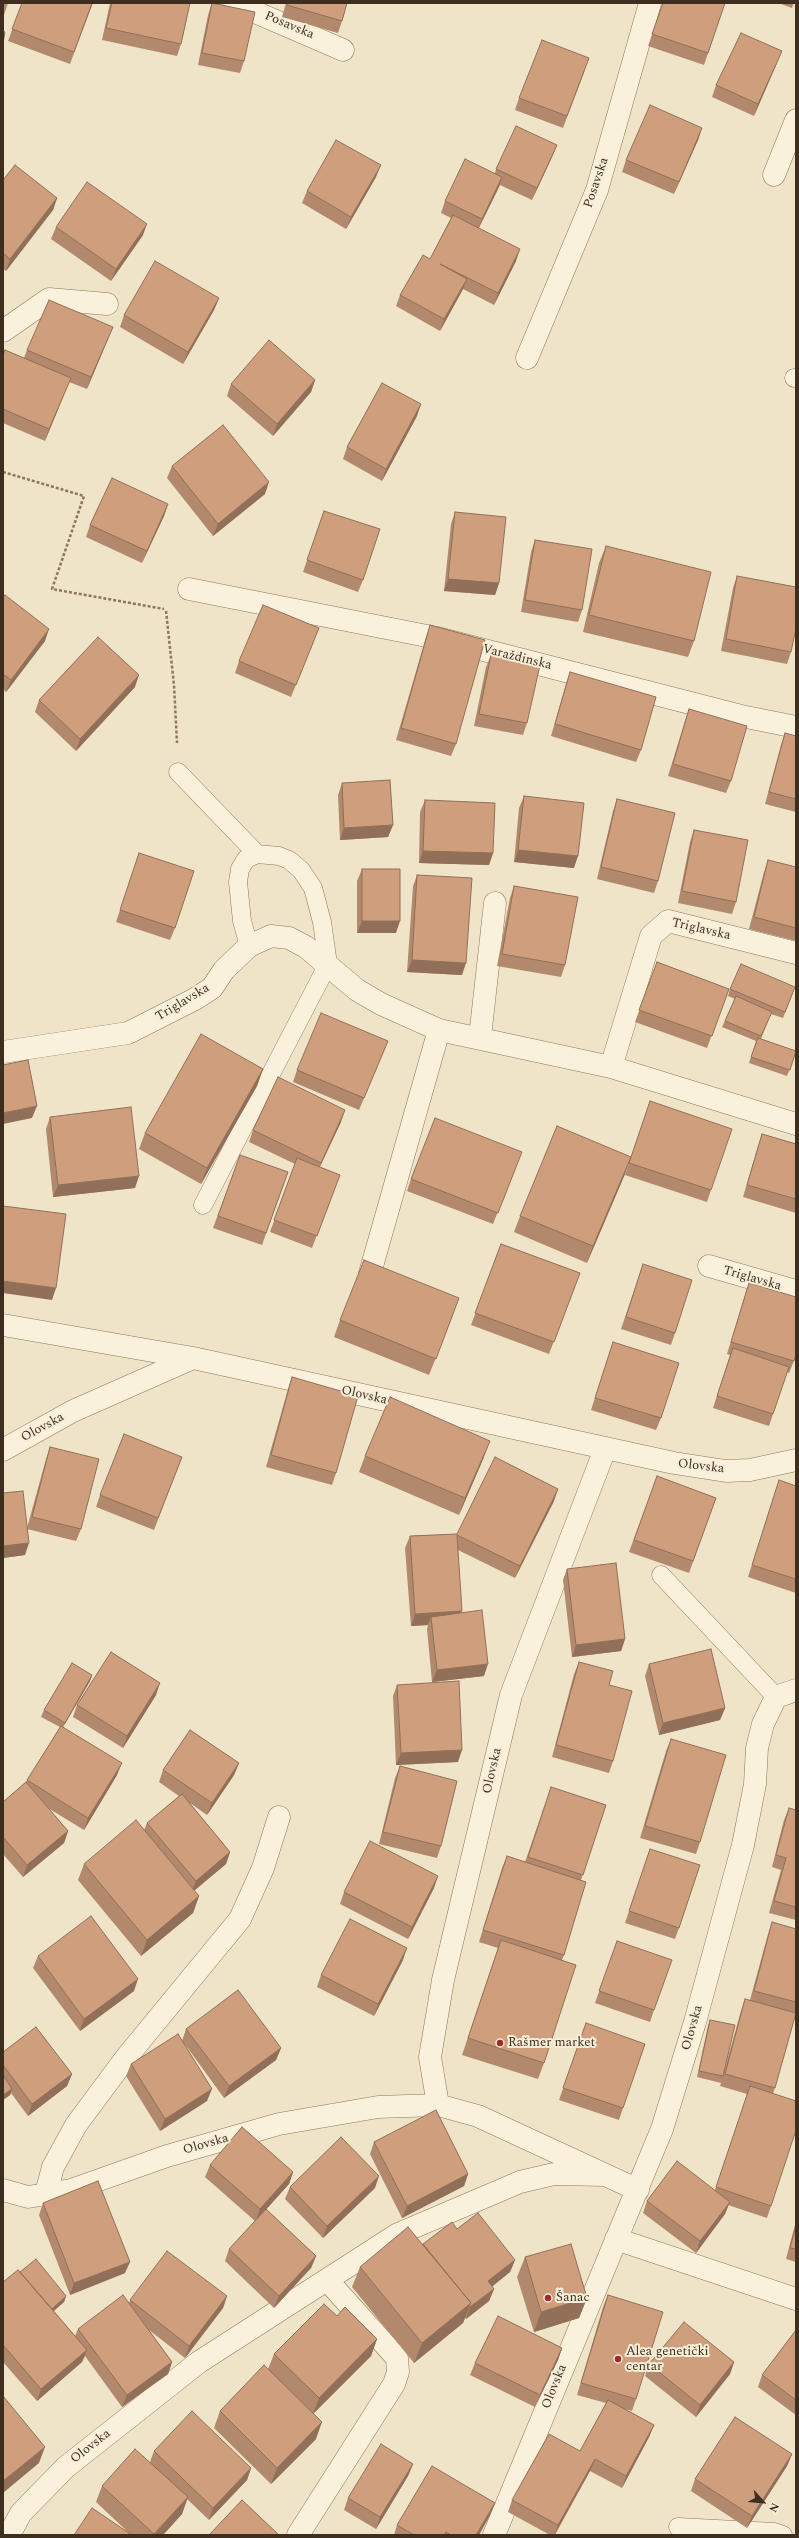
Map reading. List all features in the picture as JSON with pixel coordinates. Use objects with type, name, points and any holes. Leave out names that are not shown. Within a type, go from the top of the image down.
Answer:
[{"type":"street","name":"Posavska","points":[[234,3],[343,50]]},
{"type":"street","name":"Posavska","points":[[527,358],[597,190],[650,3]]},
{"type":"street","points":[[774,175],[796,120]]},
{"type":"street","points":[[3,331],[49,299],[107,304]]},
{"type":"street","name":"Varaždinska","points":[[189,589],[437,638],[741,716],[796,727]]},
{"type":"street","points":[[480,1037],[495,903]]},
{"type":"street","name":"Triglavska","points":[[612,1067],[651,936],[668,921],[796,953]]},
{"type":"street","name":"Triglavska","points":[[3,1052],[128,1033],[183,1006],[212,988],[224,970],[249,946],[271,936],[289,938],[306,947],[357,990],[381,1004],[439,1030],[480,1037],[612,1067],[796,1124]]},
{"type":"street","points":[[370,1272],[439,1030]]},
{"type":"street","name":"Triglavska","points":[[709,1266],[796,1291]]},
{"type":"street","name":"Olovska","points":[[7,1329],[193,1358],[674,1464],[726,1471],[750,1470],[796,1460]]},
{"type":"street","name":"Olovska","points":[[3,1450],[73,1411],[193,1358]]},
{"type":"street","name":"Olovska","points":[[438,2105],[430,2057],[442,1988],[511,1695],[605,1449]]},
{"type":"street","points":[[776,1697],[796,1690]]},
{"type":"street","name":"Olovska","points":[[494,2535],[662,2130],[695,2022],[743,1845],[761,1730],[776,1697]]},
{"type":"street","points":[[46,2193],[53,2167],[76,2125],[124,2059],[240,1919],[263,1868],[279,1817]]},
{"type":"street","name":"Olovska","points":[[3,2190],[28,2197],[71,2190],[167,2156],[279,2124],[378,2107],[438,2105],[478,2116],[638,2190]]},
{"type":"street","name":"Olovska","points":[[9,2535],[21,2513],[66,2467],[199,2362],[398,2234],[520,2182],[554,2174],[604,2175]]},
{"type":"street","points":[[616,2238],[796,2299]]},
{"type":"street","points":[[298,2535],[394,2384],[398,2372],[397,2358],[326,2280]]},
{"type":"lane","points":[[178,772],[257,854]]},
{"type":"lane","points":[[204,1205],[328,964],[322,922],[313,888],[301,870],[289,860],[279,856],[257,854],[246,859],[240,869],[238,882],[242,921],[249,946]]},
{"type":"lane","points":[[661,1575],[776,1697]]},
{"type":"lane","points":[[678,2527],[774,2532],[783,2535]]},
{"type":"path","points":[[3,472],[84,496],[52,589],[166,609],[174,685],[178,772]]},
{"type":"building","points":[[22,3],[92,3],[74,52],[12,29]]},
{"type":"building","points":[[112,3],[190,3],[181,44],[106,28]]},
{"type":"building","points":[[212,3],[255,12],[244,61],[202,53]]},
{"type":"building","points":[[287,3],[347,3],[342,21],[287,5]]},
{"type":"building","points":[[663,3],[725,3],[708,53],[652,34]]},
{"type":"building","points":[[3,31],[5,32],[3,43]]},
{"type":"building","points":[[741,33],[782,51],[758,104],[716,85]]},
{"type":"building","points":[[542,40],[589,58],[567,116],[519,98]]},
{"type":"building","points":[[650,105],[702,128],[679,182],[626,160]]},
{"type":"building","points":[[516,126],[557,145],[537,188],[496,169]]},
{"type":"building","points":[[336,140],[381,165],[351,217],[307,191]]},
{"type":"building","points":[[465,159],[502,177],[482,219],[445,201]]},
{"type":"building","points":[[15,165],[57,198],[10,259],[3,253],[3,180]]},
{"type":"building","points":[[87,182],[147,224],[116,269],[56,227]]},
{"type":"building","points":[[453,215],[520,249],[498,293],[440,264],[467,279],[444,319],[400,295],[423,255],[430,259]]},
{"type":"building","points":[[155,261],[219,298],[188,352],[124,315]]},
{"type":"building","points":[[49,300],[113,327],[91,377],[27,350]]},
{"type":"building","points":[[269,340],[315,380],[277,424],[231,384]]},
{"type":"building","points":[[5,350],[71,378],[49,429],[3,409],[3,355]]},
{"type":"building","points":[[382,383],[421,404],[386,469],[347,447]]},
{"type":"building","points":[[223,425],[269,482],[218,524],[172,466]]},
{"type":"building","points":[[112,478],[168,504],[147,551],[90,525]]},
{"type":"building","points":[[324,511],[380,529],[363,580],[307,560]]},
{"type":"building","points":[[455,512],[506,517],[499,583],[448,579]]},
{"type":"building","points":[[535,540],[592,549],[582,610],[525,600]]},
{"type":"building","points":[[606,546],[711,572],[694,641],[589,615]]},
{"type":"building","points":[[737,576],[796,587],[796,628],[791,652],[726,639]]},
{"type":"building","points":[[5,595],[49,629],[11,680],[3,674],[3,597]]},
{"type":"building","points":[[263,605],[319,628],[296,685],[239,661]]},
{"type":"building","points":[[430,625],[485,640],[456,744],[401,728]]},
{"type":"building","points":[[98,637],[139,675],[80,739],[39,700]]},
{"type":"building","points":[[491,655],[540,665],[527,723],[479,714]]},
{"type":"building","points":[[570,672],[656,697],[641,750],[555,724]]},
{"type":"building","points":[[689,709],[747,726],[731,781],[673,764]]},
{"type":"building","points":[[785,733],[796,736],[796,799],[769,792]]},
{"type":"building","points":[[390,780],[393,825],[344,828],[342,783]]},
{"type":"building","points":[[524,796],[584,803],[578,856],[518,850]]},
{"type":"building","points":[[617,799],[675,813],[658,881],[601,867]]},
{"type":"building","points":[[425,800],[495,803],[493,853],[423,851]]},
{"type":"building","points":[[694,830],[748,840],[736,902],[682,891]]},
{"type":"building","points":[[139,853],[194,871],[175,928],[120,910]]},
{"type":"building","points":[[768,860],[796,867],[796,928],[754,917]]},
{"type":"building","points":[[362,869],[400,869],[400,921],[362,921]]},
{"type":"building","points":[[417,875],[472,878],[466,963],[412,960]]},
{"type":"building","points":[[514,886],[578,897],[565,965],[502,954]]},
{"type":"building","points":[[657,962],[729,989],[712,1036],[639,1010]]},
{"type":"building","points":[[741,964],[795,987],[785,1012],[730,989]]},
{"type":"building","points":[[736,996],[772,1012],[761,1036],[725,1021]]},
{"type":"building","points":[[321,1013],[388,1041],[364,1098],[297,1070]]},
{"type":"building","points":[[201,1034],[263,1069],[207,1168],[145,1133]]},
{"type":"building","points":[[758,1038],[796,1051],[790,1070],[751,1057]]},
{"type":"building","points":[[28,1060],[37,1106],[3,1113],[3,1065]]},
{"type":"building","points":[[278,1077],[345,1110],[321,1163],[253,1130]]},
{"type":"building","points":[[650,1101],[732,1129],[711,1190],[629,1163]]},
{"type":"building","points":[[131,1107],[139,1176],[58,1185],[50,1117]]},
{"type":"building","points":[[435,1118],[522,1152],[498,1213],[411,1179]]},
{"type":"building","points":[[557,1126],[631,1157],[593,1246],[520,1216]]},
{"type":"building","points":[[762,1134],[796,1144],[796,1199],[747,1185]]},
{"type":"building","points":[[240,1155],[288,1172],[266,1233],[218,1216]]},
{"type":"building","points":[[297,1158],[340,1175],[317,1236],[274,1220]]},
{"type":"building","points":[[3,1206],[66,1214],[56,1288],[3,1281]]},
{"type":"building","points":[[501,1244],[580,1273],[554,1342],[475,1313]]},
{"type":"building","points":[[364,1260],[459,1298],[436,1359],[340,1320]]},
{"type":"building","points":[[643,1264],[692,1280],[675,1333],[626,1317]]},
{"type":"building","points":[[749,1283],[796,1297],[796,1354],[794,1361],[731,1342]]},
{"type":"building","points":[[613,1342],[679,1363],[661,1418],[595,1398]]},
{"type":"building","points":[[733,1348],[789,1367],[773,1414],[717,1396]]},
{"type":"building","points":[[292,1377],[358,1396],[336,1473],[271,1455]]},
{"type":"building","points":[[390,1397],[490,1441],[465,1498],[365,1456]]},
{"type":"building","points":[[124,1434],[182,1457],[158,1518],[100,1495]]},
{"type":"building","points":[[50,1447],[99,1459],[81,1529],[32,1517]]},
{"type":"building","points":[[495,1457],[558,1489],[520,1566],[457,1535],[462,1611],[415,1614],[410,1536],[457,1534]]},
{"type":"building","points":[[657,1476],[716,1498],[693,1561],[634,1540]]},
{"type":"building","points":[[779,1480],[796,1486],[796,1579],[752,1565]]},
{"type":"building","points":[[23,1491],[29,1543],[3,1546],[3,1493]]},
{"type":"building","points":[[616,1563],[625,1639],[576,1645],[567,1569]]},
{"type":"building","points":[[482,1610],[488,1664],[437,1670],[431,1617]]},
{"type":"building","points":[[711,1649],[725,1708],[663,1723],[649,1664]]},
{"type":"building","points":[[111,1652],[160,1683],[127,1736],[77,1705]]},
{"type":"building","points":[[579,1662],[613,1671],[609,1685],[632,1691],[613,1761],[556,1745]]},
{"type":"building","points":[[72,1663],[92,1675],[65,1723],[44,1710]]},
{"type":"building","points":[[459,1681],[462,1750],[401,1753],[397,1685]]},
{"type":"building","points":[[61,1726],[122,1763],[88,1818],[27,1780]]},
{"type":"building","points":[[190,1730],[239,1763],[212,1803],[163,1770]]},
{"type":"building","points":[[671,1739],[726,1755],[700,1842],[645,1826]]},
{"type":"building","points":[[400,1766],[457,1781],[441,1846],[383,1832]]},
{"type":"building","points":[[26,1782],[68,1831],[27,1865],[3,1837],[3,1802]]},
{"type":"building","points":[[551,1787],[606,1805],[583,1875],[528,1857]]},
{"type":"building","points":[[182,1794],[230,1852],[196,1881],[147,1823]]},
{"type":"building","points":[[789,1808],[796,1810],[796,1907],[774,1901],[786,1858],[776,1855]]},
{"type":"building","points":[[136,1820],[199,1896],[147,1940],[84,1864]]},
{"type":"building","points":[[370,1841],[438,1876],[412,1927],[344,1892]]},
{"type":"building","points":[[650,1849],[700,1865],[679,1928],[629,1911]]},
{"type":"building","points":[[507,1856],[586,1882],[564,1955],[483,1930]]},
{"type":"building","points":[[91,1916],[138,1979],[84,2019],[38,1956]]},
{"type":"building","points":[[350,1919],[407,1948],[378,2004],[321,1975]]},
{"type":"building","points":[[772,1922],[796,1929],[796,2002],[754,1991]]},
{"type":"building","points":[[501,1940],[576,1965],[544,2063],[468,2038]]},
{"type":"building","points":[[617,1941],[672,1960],[654,2010],[599,1991]]},
{"type":"building","points":[[238,1990],[281,2048],[229,2086],[186,2029]]},
{"type":"building","points":[[745,1999],[796,2013],[775,2088],[725,2074]]},
{"type":"building","points":[[710,2020],[735,2025],[723,2076],[699,2071]]},
{"type":"building","points":[[586,2023],[645,2044],[623,2108],[563,2088]]},
{"type":"building","points":[[36,2027],[72,2074],[32,2104],[3,2065],[3,2052]]},
{"type":"building","points":[[178,2034],[212,2089],[165,2119],[131,2064]]},
{"type":"building","points":[[3,2075],[12,2089],[3,2095]]},
{"type":"building","points":[[750,2086],[796,2101],[796,2130],[771,2206],[716,2187]]},
{"type":"building","points":[[436,2110],[468,2174],[407,2206],[374,2142]]},
{"type":"building","points":[[242,2127],[293,2172],[260,2209],[210,2165]]},
{"type":"building","points":[[341,2137],[379,2176],[327,2226],[290,2187]]},
{"type":"building","points":[[677,2161],[730,2202],[700,2241],[647,2201]]},
{"type":"building","points":[[98,2181],[130,2262],[74,2283],[43,2203]]},
{"type":"building","points":[[266,2209],[316,2256],[279,2296],[229,2249]]},
{"type":"building","points":[[478,2213],[515,2260],[488,2281],[494,2289],[470,2307],[469,2306],[471,2303],[423,2244],[452,2222],[457,2229]]},
{"type":"building","points":[[796,2226],[796,2249],[790,2248]]},
{"type":"building","points":[[408,2227],[471,2303],[422,2343],[360,2267]]},
{"type":"building","points":[[571,2244],[587,2298],[541,2312],[525,2257]]},
{"type":"building","points":[[167,2251],[227,2296],[189,2346],[130,2300]]},
{"type":"building","points":[[36,2259],[66,2296],[52,2309],[20,2272]]},
{"type":"building","points":[[18,2270],[87,2350],[41,2389],[3,2345],[3,2282]]},
{"type":"building","points":[[123,2295],[172,2362],[127,2395],[78,2329]]},
{"type":"building","name":"Alea genetički centar","points":[[608,2295],[663,2312],[636,2399],[581,2383]]},
{"type":"building","points":[[324,2304],[337,2316],[345,2307],[377,2339],[319,2398],[274,2354]]},
{"type":"building","points":[[498,2316],[562,2348],[540,2395],[475,2363]]},
{"type":"building","points":[[684,2322],[734,2362],[700,2405],[649,2364]]},
{"type":"building","points":[[796,2330],[796,2400],[762,2375]]},
{"type":"building","points":[[264,2365],[322,2422],[277,2468],[220,2411]]},
{"type":"building","points":[[3,2396],[45,2447],[3,2481]]},
{"type":"building","points":[[608,2400],[654,2425],[626,2476],[595,2459],[558,2525],[512,2500],[549,2434],[580,2451]]},
{"type":"building","points":[[192,2411],[251,2468],[213,2508],[154,2451]]},
{"type":"building","points":[[735,2417],[792,2454],[752,2516],[695,2479]]},
{"type":"building","points":[[381,2444],[413,2464],[380,2517],[348,2498]]},
{"type":"building","points":[[135,2449],[188,2497],[154,2534],[102,2486]]},
{"type":"building","points":[[432,2466],[495,2503],[476,2535],[451,2535],[446,2532],[444,2535],[414,2535],[397,2525]]},
{"type":"building","points":[[242,2500],[279,2535],[209,2535]]},
{"type":"building","points":[[92,2508],[132,2535],[74,2535]]},
{"type":"place","name":"Rašmer market","points":[[500,2043]]},
{"type":"place","name":"Šanac","points":[[548,2298]]},
{"type":"place","name":"Alea genetički centar","points":[[618,2359]]}]
